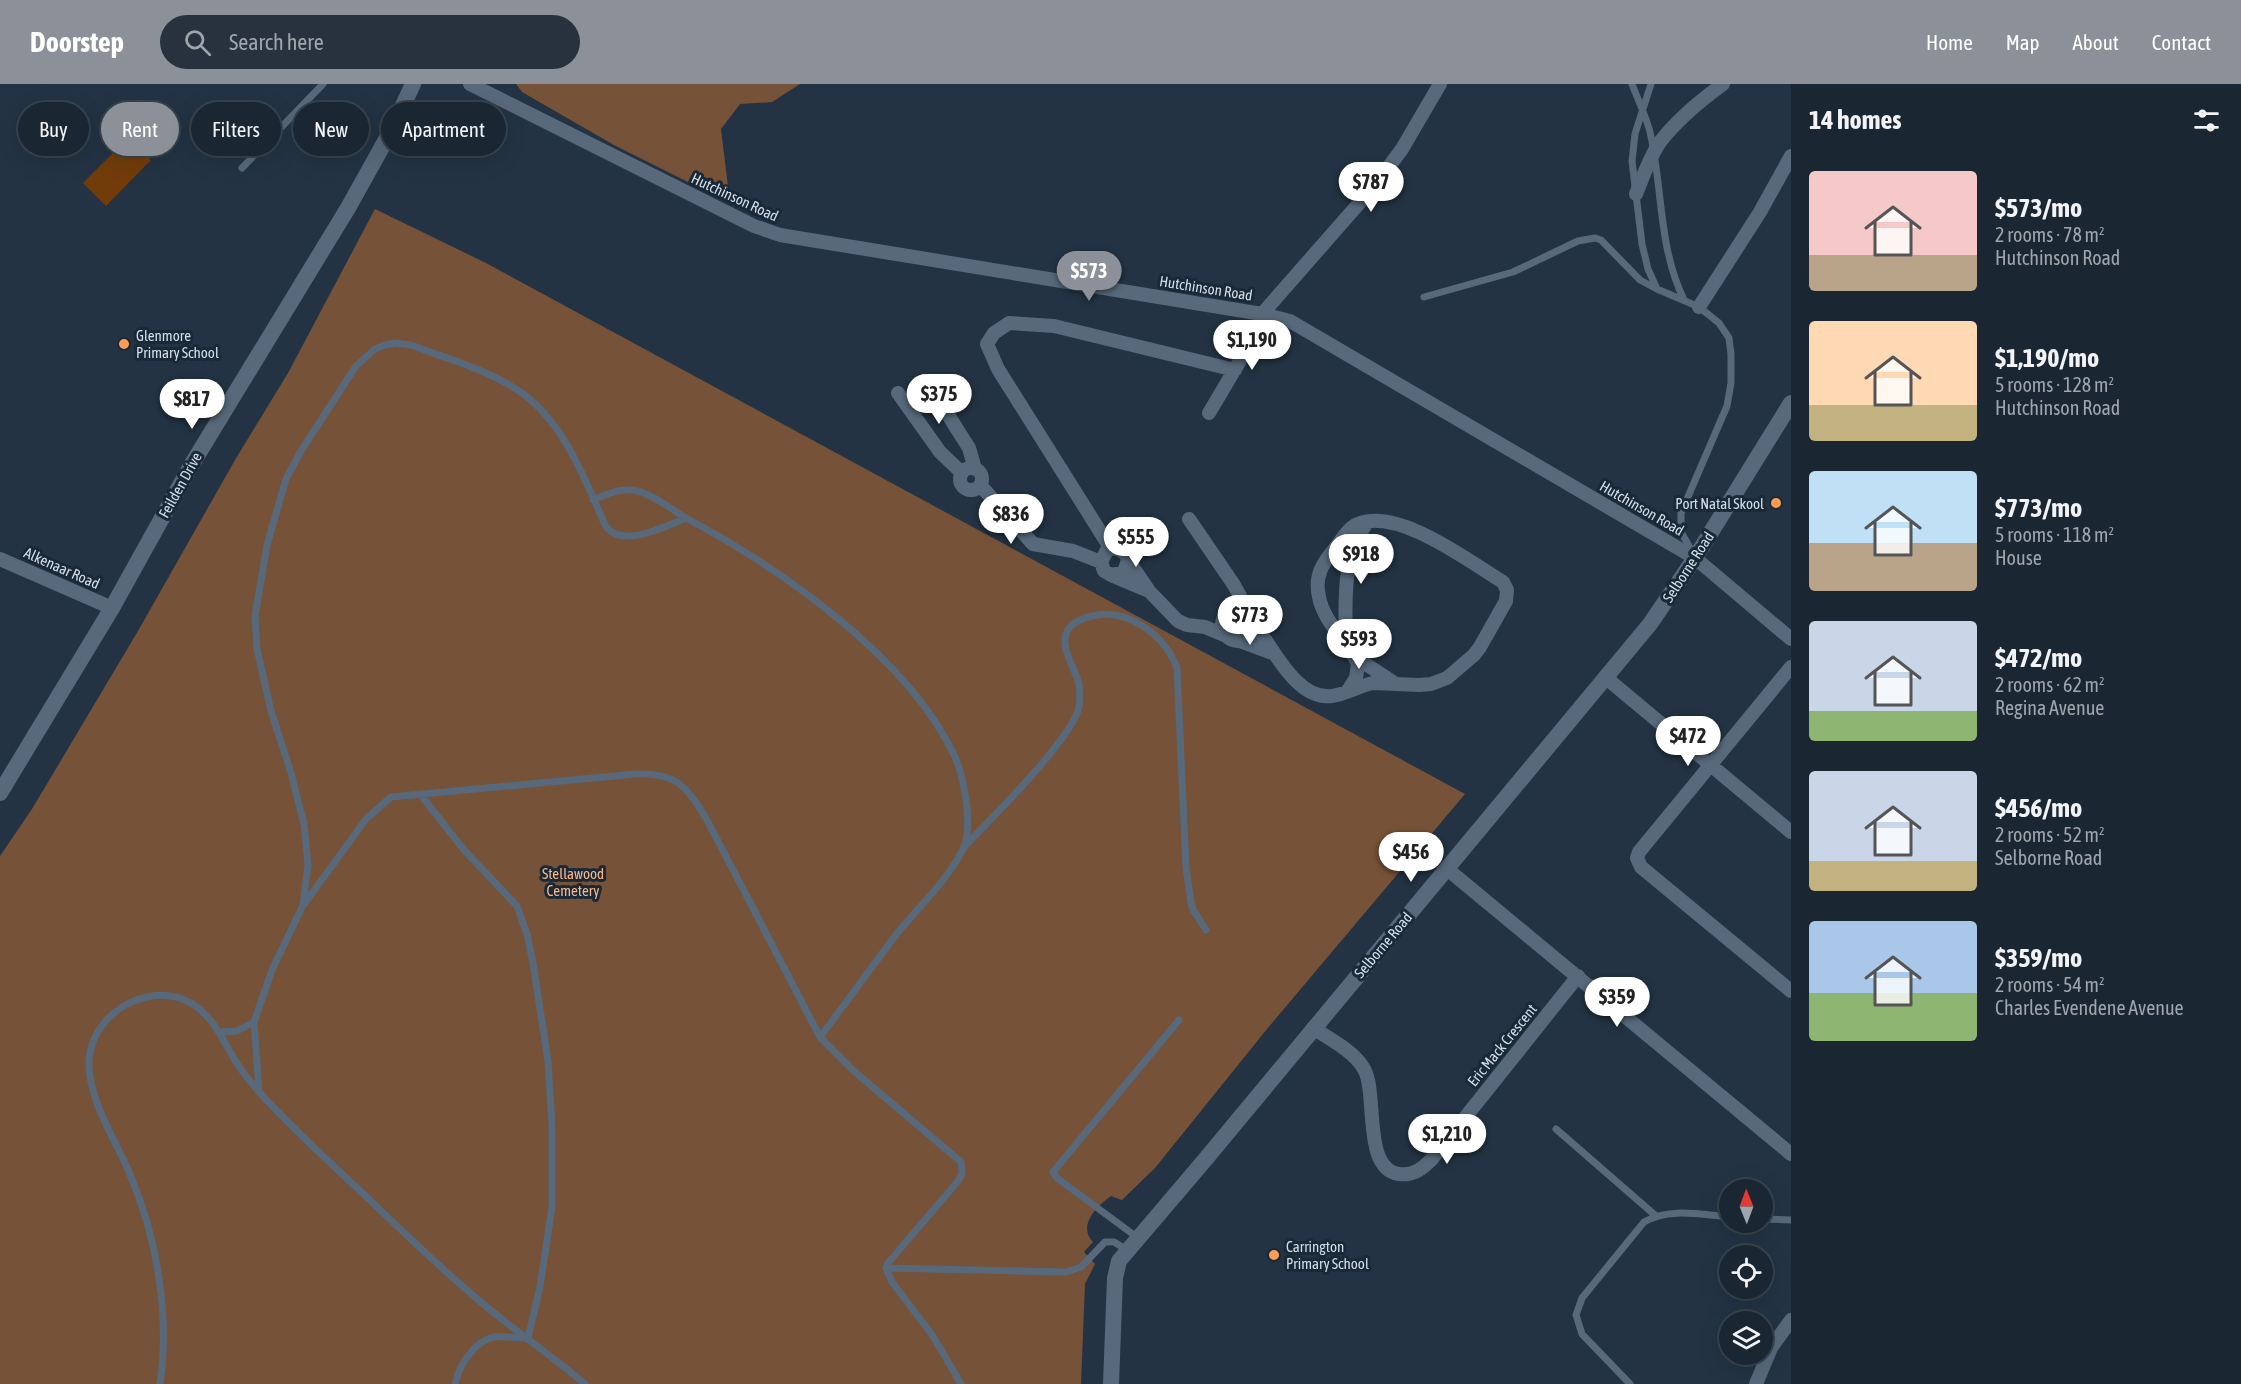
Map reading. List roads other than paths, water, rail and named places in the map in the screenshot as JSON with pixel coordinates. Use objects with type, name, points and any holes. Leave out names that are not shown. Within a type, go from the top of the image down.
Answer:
[{"type":"street","name":"Feilden Drive","points":[[0,793],[112,608],[198,454],[348,208],[392,129],[413,84]]},
{"type":"street","name":"Hutchinson Road","points":[[470,84],[754,226],[780,236],[1262,314],[1301,326],[1695,558],[1791,639]]},
{"type":"street","points":[[1209,413],[1254,337],[1262,314],[1376,184],[1402,149],[1440,84]]},
{"type":"street","points":[[1636,194],[1653,153],[1669,132],[1703,99],[1723,84]]},
{"type":"street","points":[[1700,307],[1760,212],[1791,156]]},
{"type":"street","points":[[1149,591],[1104,571],[1106,554],[998,369],[987,344],[994,333],[1009,323],[1054,326],[1235,370]]},
{"type":"street","points":[[898,393],[940,452],[968,471],[981,475],[980,485],[1028,540],[1041,547],[1106,554],[1124,552],[1149,591],[1178,621],[1187,625],[1204,627],[1272,652]]},
{"type":"street","points":[[938,399],[969,448],[968,471],[961,482],[967,489],[980,485]]},
{"type":"street","name":"Selborne Road","points":[[1111,1384],[1116,1270],[1119,1261],[1650,624],[1695,558],[1791,403]]},
{"type":"street","points":[[1189,519],[1234,585],[1240,596],[1241,609]]},
{"type":"street","points":[[1346,645],[1346,577],[1354,543],[1367,522]]},
{"type":"street","points":[[1204,627],[1231,611],[1241,609],[1251,615],[1254,624],[1272,652],[1305,690],[1324,696],[1332,696],[1347,692],[1373,683],[1431,684],[1447,678],[1474,656],[1506,601],[1503,582],[1439,543],[1393,523],[1367,522],[1350,529],[1321,565],[1317,579],[1322,607],[1358,664],[1357,673],[1347,692]]},
{"type":"street","name":"Alkenaar Road","points":[[0,559],[112,608]]},
{"type":"street","points":[[1111,575],[1124,572],[1128,560]]},
{"type":"street","points":[[1224,617],[1222,626],[1233,639]]},
{"type":"street","points":[[1233,639],[1249,636],[1254,624]]},
{"type":"street","points":[[1355,657],[1396,684]]},
{"type":"street","points":[[1791,667],[1639,852],[1637,861],[1641,867],[1791,991]]},
{"type":"street","points":[[1605,677],[1791,832]]},
{"type":"street","points":[[1446,868],[1791,1154]]},
{"type":"street","name":"Eric Mack Crescent","points":[[1313,1028],[1357,1060],[1365,1070],[1380,1160],[1394,1173],[1410,1174],[1418,1172],[1432,1160],[1578,976]]},
{"type":"street","points":[[1756,1384],[1772,1348],[1791,1320]]},
{"type":"lane","points":[[242,168],[323,84]]},
{"type":"lane","points":[[1632,84],[1649,130],[1665,242],[1673,277],[1684,300]]},
{"type":"lane","points":[[1651,84],[1641,111],[1632,148],[1642,244],[1648,268],[1657,289]]},
{"type":"lane","points":[[1424,297],[1514,272],[1578,241],[1595,238],[1601,240],[1641,280],[1700,307],[1719,323],[1730,338],[1731,383],[1727,406],[1681,513],[1681,532],[1695,558]]},
{"type":"lane","points":[[303,905],[308,865],[304,824],[264,683],[256,642],[256,608],[267,544],[286,479],[356,366],[375,349],[395,343],[411,345],[500,380],[517,389],[532,401],[551,421],[562,437],[608,529],[620,536],[635,536],[686,518]]},
{"type":"lane","points":[[593,500],[623,490],[635,490],[655,499],[770,567],[856,633],[926,708],[956,757],[967,810],[964,848]]},
{"type":"lane","points":[[820,1037],[867,972],[943,879],[964,848],[1041,764],[1074,721],[1079,707],[1080,693],[1065,645],[1065,635],[1069,628],[1083,618],[1102,613],[1115,613],[1135,621],[1162,642],[1178,668],[1186,868],[1192,908],[1206,930]]},
{"type":"lane","points":[[259,1090],[254,1022],[272,970],[303,905],[366,819],[391,797],[654,773],[679,782],[690,792],[706,818],[820,1037],[855,1072],[962,1162],[962,1173],[959,1180],[886,1268],[892,1282],[933,1336],[961,1384]]},
{"type":"lane","points":[[420,794],[464,850],[517,906],[531,953],[548,1061],[552,1125],[552,1207],[540,1287],[528,1338]]},
{"type":"lane","points":[[160,1384],[164,1337],[160,1286],[152,1244],[130,1173],[95,1096],[91,1081],[90,1053],[103,1023],[128,1003],[160,995],[189,1002],[198,1008],[220,1032],[243,1072],[284,1118],[416,1244],[489,1309],[585,1384]]},
{"type":"lane","points":[[1133,1244],[1053,1172],[1179,1020]]},
{"type":"lane","points":[[220,1032],[237,1030],[254,1022]]},
{"type":"lane","points":[[1556,1129],[1656,1216]]},
{"type":"lane","points":[[1630,1384],[1582,1334],[1576,1315],[1582,1298],[1644,1222],[1656,1216],[1671,1213],[1719,1216]]},
{"type":"lane","points":[[1773,1220],[1791,1221]]},
{"type":"lane","points":[[886,1268],[1066,1272],[1081,1268],[1105,1242],[1133,1244]]},
{"type":"lane","points":[[455,1384],[460,1368],[480,1344],[493,1337],[528,1338]]},
{"type":"place","name":"Glenmore Primary School","points":[[124,344]]},
{"type":"place","name":"Port Natal Skool","points":[[1776,503]]},
{"type":"place","name":"Carrington Primary School","points":[[1274,1255]]},
{"type":"park label","name":"Stellawood Cemetery","points":[[573,882]]}]
